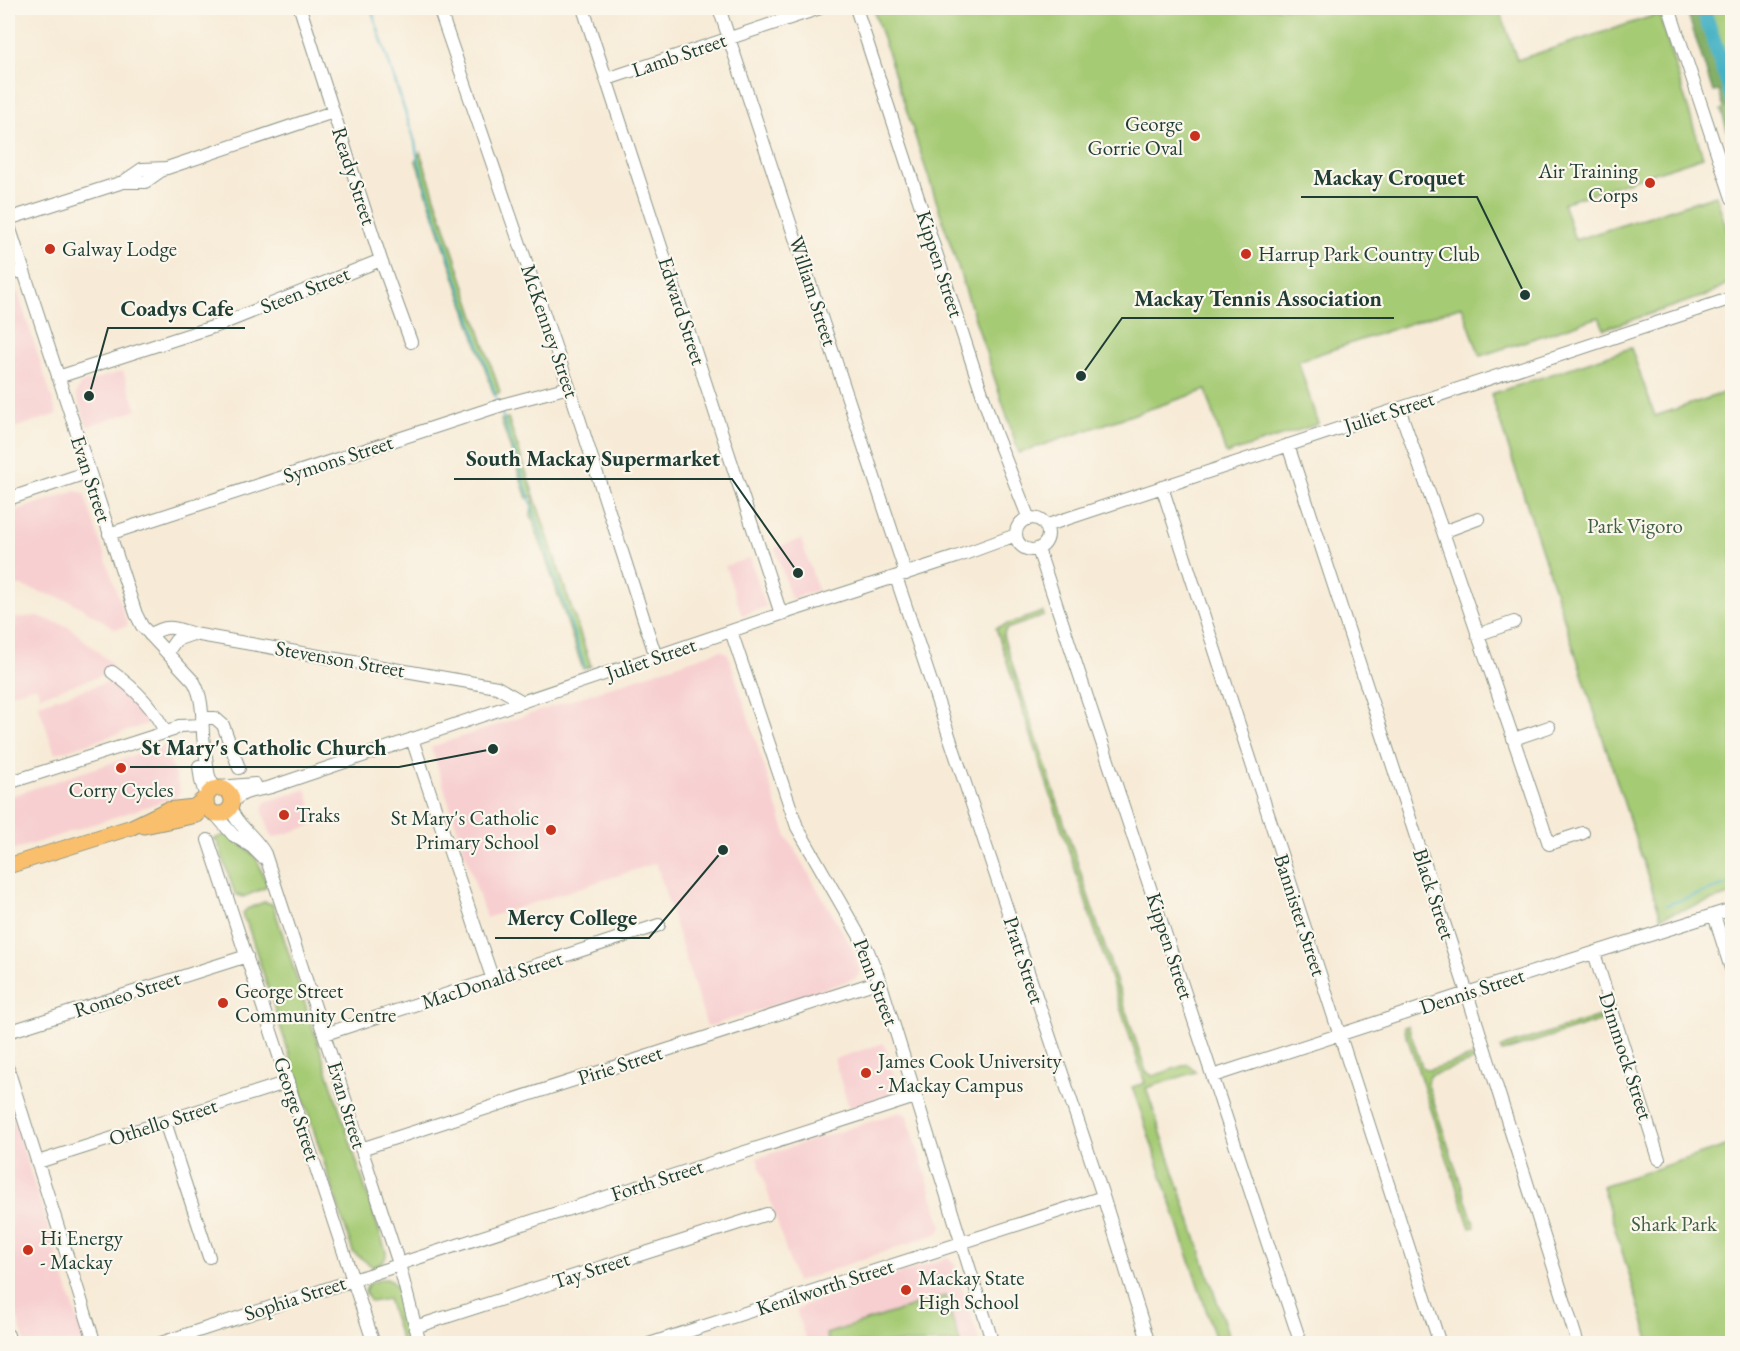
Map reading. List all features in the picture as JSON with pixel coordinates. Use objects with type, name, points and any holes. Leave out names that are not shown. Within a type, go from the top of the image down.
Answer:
[{"type":"main road","points":[[212,792],[229,792],[231,805],[225,813],[215,814],[207,809],[212,792]]},
{"type":"main road","name":"Juliet Street","points":[[9,867],[132,827],[167,810],[194,807],[212,792]]},
{"type":"main road","name":"Juliet Street","points":[[132,827],[215,814]]},
{"type":"street","name":"Ready Street","points":[[300,8],[381,260],[411,342]]},
{"type":"street","name":"McKenney Street","points":[[440,8],[569,387],[656,657]]},
{"type":"street","name":"Edward Street","points":[[583,8],[781,614]]},
{"type":"street","name":"William Street","points":[[719,8],[901,575]]},
{"type":"street","name":"Lamb Street","points":[[607,79],[820,8]]},
{"type":"street","name":"Kippen Street","points":[[856,8],[996,433],[1029,519]]},
{"type":"street","points":[[1670,8],[1732,198]]},
{"type":"street","points":[[8,221],[128,180],[142,169],[166,168],[333,112]]},
{"type":"street","name":"Evan Street","points":[[8,221],[135,614],[142,626],[198,688],[203,728],[200,770],[212,792]]},
{"type":"street","name":"Steen Street","points":[[58,377],[214,327],[381,260]]},
{"type":"street","points":[[8,275],[23,270]]},
{"type":"street","name":"Juliet Street","points":[[1046,526],[1732,298]]},
{"type":"street","name":"Symons Street","points":[[109,534],[492,408],[569,387]]},
{"type":"street","points":[[1400,408],[1549,844],[1582,832]]},
{"type":"street","name":"Black Street","points":[[1288,445],[1467,993],[1578,1344]]},
{"type":"street","points":[[8,499],[89,472]]},
{"type":"street","name":"Bannister Street","points":[[1162,487],[1440,1344]]},
{"type":"street","points":[[1029,519],[1038,520],[1046,526],[1046,542],[1038,549],[1024,548],[1016,535],[1021,523],[1029,519]]},
{"type":"street","points":[[1443,532],[1478,519]]},
{"type":"street","name":"Juliet Street","points":[[231,805],[243,794],[271,787],[1016,535]]},
{"type":"street","name":"Kippen Street","points":[[1038,549],[1301,1344]]},
{"type":"street","name":"Pratt Street","points":[[901,575],[1149,1344]]},
{"type":"street","points":[[1477,634],[1514,622]]},
{"type":"street","name":"Stevenson Street","points":[[150,635],[168,627],[194,634],[486,685],[500,688],[523,702]]},
{"type":"street","name":"Penn Street","points":[[731,631],[797,827],[868,951],[880,981],[993,1344]]},
{"type":"street","points":[[167,653],[177,639],[194,634]]},
{"type":"street","points":[[112,672],[128,684],[169,731]]},
{"type":"street","points":[[486,685],[497,694],[499,710]]},
{"type":"street","points":[[8,783],[179,726],[203,728],[213,718],[223,725],[239,768]]},
{"type":"street","points":[[1514,739],[1549,727]]},
{"type":"street","points":[[412,739],[493,980]]},
{"type":"street","name":"Juliet Street","points":[[212,792],[286,781]]},
{"type":"street","name":"Evan Street","points":[[231,805],[236,819],[260,843],[270,868],[399,1264],[420,1344]]},
{"type":"street","name":"Evan Street","points":[[215,814],[234,837],[254,848],[270,868]]},
{"type":"street","name":"George Street","points":[[208,840],[374,1344]]},
{"type":"street","name":"Dennis Street","points":[[1213,1076],[1732,909]]},
{"type":"street","points":[[1714,915],[1732,972]]},
{"type":"street","name":"MacDonald Street","points":[[325,1034],[659,925]]},
{"type":"street","name":"Dimmock Street","points":[[1594,953],[1659,1159]]},
{"type":"street","name":"Romeo Street","points":[[8,1032],[246,956]]},
{"type":"street","name":"Pirie Street","points":[[361,1149],[880,981]]},
{"type":"street","points":[[8,1069],[96,1344]]},
{"type":"street","name":"Othello Street","points":[[38,1162],[288,1082]]},
{"type":"street","name":"Forth Street","points":[[399,1264],[915,1096]]},
{"type":"street","points":[[165,1122],[209,1257]]},
{"type":"street","name":"Kenilworth Street","points":[[649,1344],[1103,1197]]},
{"type":"street","name":"Tay Street","points":[[415,1327],[767,1214]]},
{"type":"street","name":"Sophia Street","points":[[158,1344],[399,1264]]},
{"type":"street","points":[[8,1335],[10,1344]]},
{"type":"shaded area","points":[[8,291],[18,293],[57,414],[8,430]]},
{"type":"shaded area","points":[[123,371],[137,410],[87,427],[76,394],[80,384]]},
{"type":"shaded area","points":[[76,491],[84,493],[128,626],[116,629],[70,601],[8,584],[8,513]]},
{"type":"shaded area","points":[[801,539],[818,590],[791,599],[775,548]]},
{"type":"shaded area","points":[[750,558],[766,607],[742,615],[725,566]]},
{"type":"shaded area","points":[[38,616],[69,627],[111,663],[106,674],[40,696],[36,686],[8,695],[8,624],[16,626],[14,618]]},
{"type":"shaded area","points":[[721,650],[728,654],[787,837],[854,951],[860,971],[857,978],[707,1027],[656,863],[486,918],[431,747]]},
{"type":"shaded area","points":[[114,680],[147,713],[151,723],[55,754],[38,704]]},
{"type":"shaded area","points":[[165,745],[180,791],[176,797],[8,852],[8,797]]},
{"type":"shaded area","points":[[306,789],[317,824],[272,838],[262,809],[265,802]]},
{"type":"shaded area","name":"James Cook University - Mackay Campus","points":[[884,1043],[897,1086],[894,1093],[849,1108],[834,1059]]},
{"type":"shaded area","points":[[8,1102],[85,1343],[25,1343],[8,1288]]},
{"type":"shaded area","points":[[900,1112],[907,1115],[942,1226],[939,1233],[796,1282],[757,1158]]},
{"type":"shaded area","name":"Mackay State High School","points":[[947,1258],[954,1262],[980,1343],[807,1343],[796,1310],[803,1305]]},
{"type":"green space","points":[[873,8],[1499,8],[1517,60],[1659,14],[1703,157],[1563,203],[1575,240],[1716,195],[1732,246],[1732,281],[1707,295],[1604,329],[1599,317],[1480,356],[1462,306],[1298,361],[1318,424],[1226,454],[1206,390],[1019,453]]},
{"type":"green space","points":[[1686,8],[1697,8],[1732,118],[1732,145],[1721,110],[1724,108],[1719,91],[1713,92]]},
{"type":"green space","points":[[1697,8],[1732,8],[1732,118]]},
{"type":"green space","points":[[420,152],[500,392],[494,395],[416,161]]},
{"type":"green space","name":"Park Vigoro","points":[[1631,348],[1655,416],[1732,390],[1732,894],[1661,917],[1491,394]]},
{"type":"green space","points":[[508,418],[591,666],[583,669],[531,515],[534,496],[527,498],[501,420]]},
{"type":"green space","points":[[1043,612],[1044,616],[1006,629],[1003,636],[1146,1072],[1153,1076],[1188,1064],[1196,1072],[1146,1088],[1231,1343],[1217,1343],[1132,1087],[1145,1083],[996,628]]},
{"type":"green space","points":[[227,834],[257,860],[268,883],[265,888],[243,897],[235,894],[218,843],[214,839]]},
{"type":"green space","points":[[264,902],[272,904],[274,908],[386,1252],[383,1262],[373,1267],[353,1252],[247,923],[243,918],[243,913],[247,909]]},
{"type":"green space","points":[[1600,1016],[1602,1020],[1502,1052],[1500,1048]]},
{"type":"green space","points":[[1408,1026],[1422,1067],[1429,1070],[1475,1056],[1476,1060],[1431,1075],[1427,1082],[1475,1227],[1470,1228],[1404,1027]]},
{"type":"green space","name":"Shark Park","points":[[1732,1144],[1732,1343],[1650,1343],[1602,1186]]},
{"type":"green space","points":[[382,1279],[391,1281],[399,1291],[414,1343],[402,1343],[388,1299],[371,1302],[365,1292],[368,1284]]},
{"type":"green space","points":[[945,1296],[960,1343],[829,1343],[826,1334]]},
{"type":"waterway","points":[[371,8],[415,142],[422,173],[498,403]]},
{"type":"waterway","points":[[1703,8],[1732,97]]},
{"type":"waterway","points":[[501,411],[585,668]]},
{"type":"waterway","points":[[1666,905],[1732,883]]},
{"type":"place","name":"George Gorrie Oval","points":[[1195,136]]},
{"type":"place","name":"Air Training Corps","points":[[1650,183]]},
{"type":"place","name":"Galway Lodge","points":[[50,249]]},
{"type":"place","name":"Harrup Park Country Club","points":[[1246,254]]},
{"type":"place","name":"Mackay Croquet","points":[[1525,295]]},
{"type":"place","name":"Mackay Tennis Association","points":[[1081,376]]},
{"type":"place","name":"Coadys Cafe","points":[[89,396]]},
{"type":"place","name":"South Mackay Supermarket","points":[[798,573]]},
{"type":"place","name":"St Mary's Catholic Church","points":[[493,749]]},
{"type":"place","name":"Corry Cycles","points":[[121,768]]},
{"type":"place","name":"Traks","points":[[284,815]]},
{"type":"place","name":"St Mary's Catholic Primary School","points":[[551,830]]},
{"type":"place","name":"Mercy College","points":[[723,850]]},
{"type":"place","name":"George Street Community Centre","points":[[223,1003]]},
{"type":"place","name":"James Cook University - Mackay Campus","points":[[866,1073]]},
{"type":"place","name":"Hi Energy - Mackay","points":[[28,1250]]},
{"type":"place","name":"Mackay State High School","points":[[906,1290]]}]
